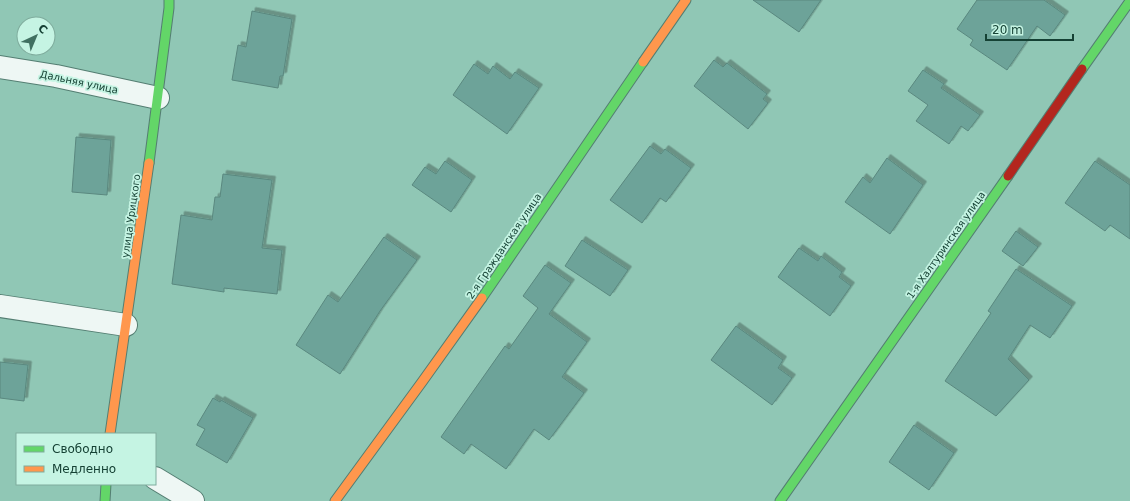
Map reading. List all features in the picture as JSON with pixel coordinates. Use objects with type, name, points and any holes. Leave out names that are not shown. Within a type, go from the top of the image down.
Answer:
[{"type":"street","name":"улица Урицкого","points":[[110,433],[158,98],[169,0]]},
{"type":"street","name":"2-я Гражданская улица","points":[[335,501],[451,342],[686,0]]},
{"type":"street","name":"1-я Халтуринская улица","points":[[780,501],[1130,1]]},
{"type":"street","name":"Дальняя улица","points":[[0,67],[56,76],[158,98]]},
{"type":"street","points":[[0,306],[126,326]]},
{"type":"street","points":[[156,479],[193,501]]},
{"type":"street","points":[[105,501],[106,485]]},
{"type":"building","points":[[753,0],[821,0],[799,32]]},
{"type":"building","points":[[977,0],[1044,0],[1065,15],[1050,36],[1037,26],[1007,70],[970,45],[973,40],[957,29]]},
{"type":"building","points":[[252,11],[292,19],[283,76],[280,76],[278,88],[232,80],[238,45],[246,47]]},
{"type":"building","points":[[714,60],[723,67],[727,63],[767,94],[763,99],[768,103],[748,129],[694,86]]},
{"type":"building","points":[[474,64],[488,74],[493,66],[510,79],[515,72],[539,88],[507,134],[453,95]]},
{"type":"building","points":[[923,70],[944,84],[941,88],[980,115],[968,131],[961,126],[949,144],[916,121],[928,105],[908,91]]},
{"type":"building","points":[[76,137],[111,140],[107,195],[72,192]]},
{"type":"building","points":[[650,146],[661,154],[665,149],[691,168],[666,202],[660,198],[642,223],[610,200]]},
{"type":"building","points":[[887,158],[923,185],[890,234],[845,202],[863,177],[870,183]]},
{"type":"building","points":[[445,161],[472,180],[451,212],[412,185],[425,167],[436,174]]},
{"type":"building","points":[[1095,161],[1130,185],[1130,239],[1110,225],[1105,231],[1065,203]]},
{"type":"building","points":[[223,174],[272,180],[262,248],[282,250],[277,294],[224,288],[224,292],[172,284],[181,215],[212,220],[215,197],[220,197]]},
{"type":"building","points":[[1016,231],[1038,247],[1023,266],[1002,251]]},
{"type":"building","points":[[384,237],[417,260],[380,311],[340,374],[296,345],[328,295],[338,302]]},
{"type":"building","points":[[582,240],[628,270],[610,296],[565,266]]},
{"type":"building","points":[[799,248],[818,261],[821,256],[842,272],[839,277],[851,286],[830,316],[778,277]]},
{"type":"building","points":[[545,265],[571,283],[549,314],[587,342],[562,377],[584,393],[549,440],[534,429],[506,469],[471,444],[464,454],[441,437],[505,346],[509,349],[538,308],[523,296]]},
{"type":"building","points":[[1016,269],[1072,306],[1050,338],[1030,325],[1008,359],[1029,380],[996,416],[945,381],[991,313],[988,311]]},
{"type":"building","points":[[736,326],[783,360],[778,368],[792,378],[772,405],[711,360]]},
{"type":"building","points":[[0,362],[28,365],[24,401],[0,398]]},
{"type":"building","points":[[213,398],[220,402],[221,400],[253,418],[227,463],[196,445],[205,429],[197,425]]},
{"type":"building","points":[[914,425],[954,453],[929,490],[889,462]]},
{"type":"traffic: fast","points":[[149,163],[169,0]]},
{"type":"traffic: fast","points":[[1082,69],[1130,1]]},
{"type":"traffic: fast","points":[[482,298],[643,62]]},
{"type":"traffic: fast","points":[[780,501],[1008,176]]},
{"type":"traffic: fast","points":[[105,501],[106,485]]},
{"type":"traffic: slow","points":[[643,62],[686,0]]},
{"type":"traffic: slow","points":[[110,433],[149,163]]},
{"type":"traffic: slow","points":[[335,501],[482,298]]},
{"type":"traffic: jam","points":[[1008,176],[1082,69]]}]
